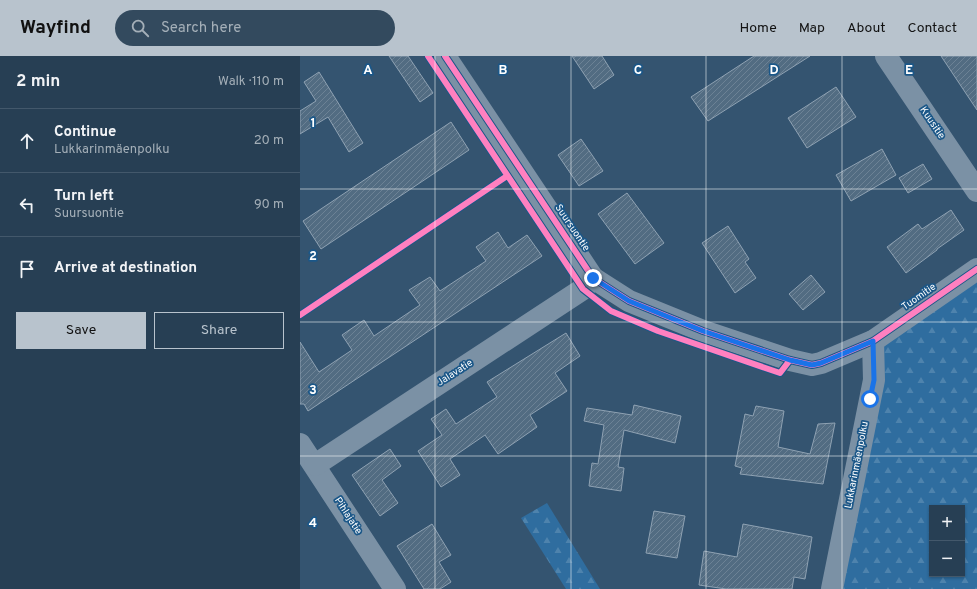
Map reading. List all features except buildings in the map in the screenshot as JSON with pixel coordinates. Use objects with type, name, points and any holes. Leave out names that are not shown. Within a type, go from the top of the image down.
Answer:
[{"type":"street","name":"Suursuontie","points":[[445,56],[593,278],[629,301],[703,331],[795,362],[812,365],[821,363],[873,341]]},
{"type":"street","name":"Kuusitie","points":[[886,56],[977,191]]},
{"type":"street","name":"Tuomitie","points":[[873,341],[977,269]]},
{"type":"street","name":"Jalavatie","points":[[315,465],[583,288],[593,278]]},
{"type":"street","name":"Lukkarinmäenpolku","points":[[832,589],[874,380],[873,341]]},
{"type":"street","name":"Pihlajatie","points":[[300,444],[395,589]]},
{"type":"green space","points":[[977,281],[977,589],[833,589],[875,349]]},
{"type":"green space","points":[[547,503],[600,589],[566,589],[521,518]]},
{"type":"cycle path","points":[[428,56],[583,289],[611,311],[658,331],[780,373],[790,360]]},
{"type":"cycle path","points":[[445,56],[593,278],[629,301],[703,331],[790,360],[812,365],[821,363],[873,341],[977,269]]},
{"type":"cycle path","points":[[300,315],[507,176]]},
{"type":"route","points":[[593,278],[629,301],[703,331],[795,362],[812,365],[821,363],[873,341],[874,380],[870,399]]}]
